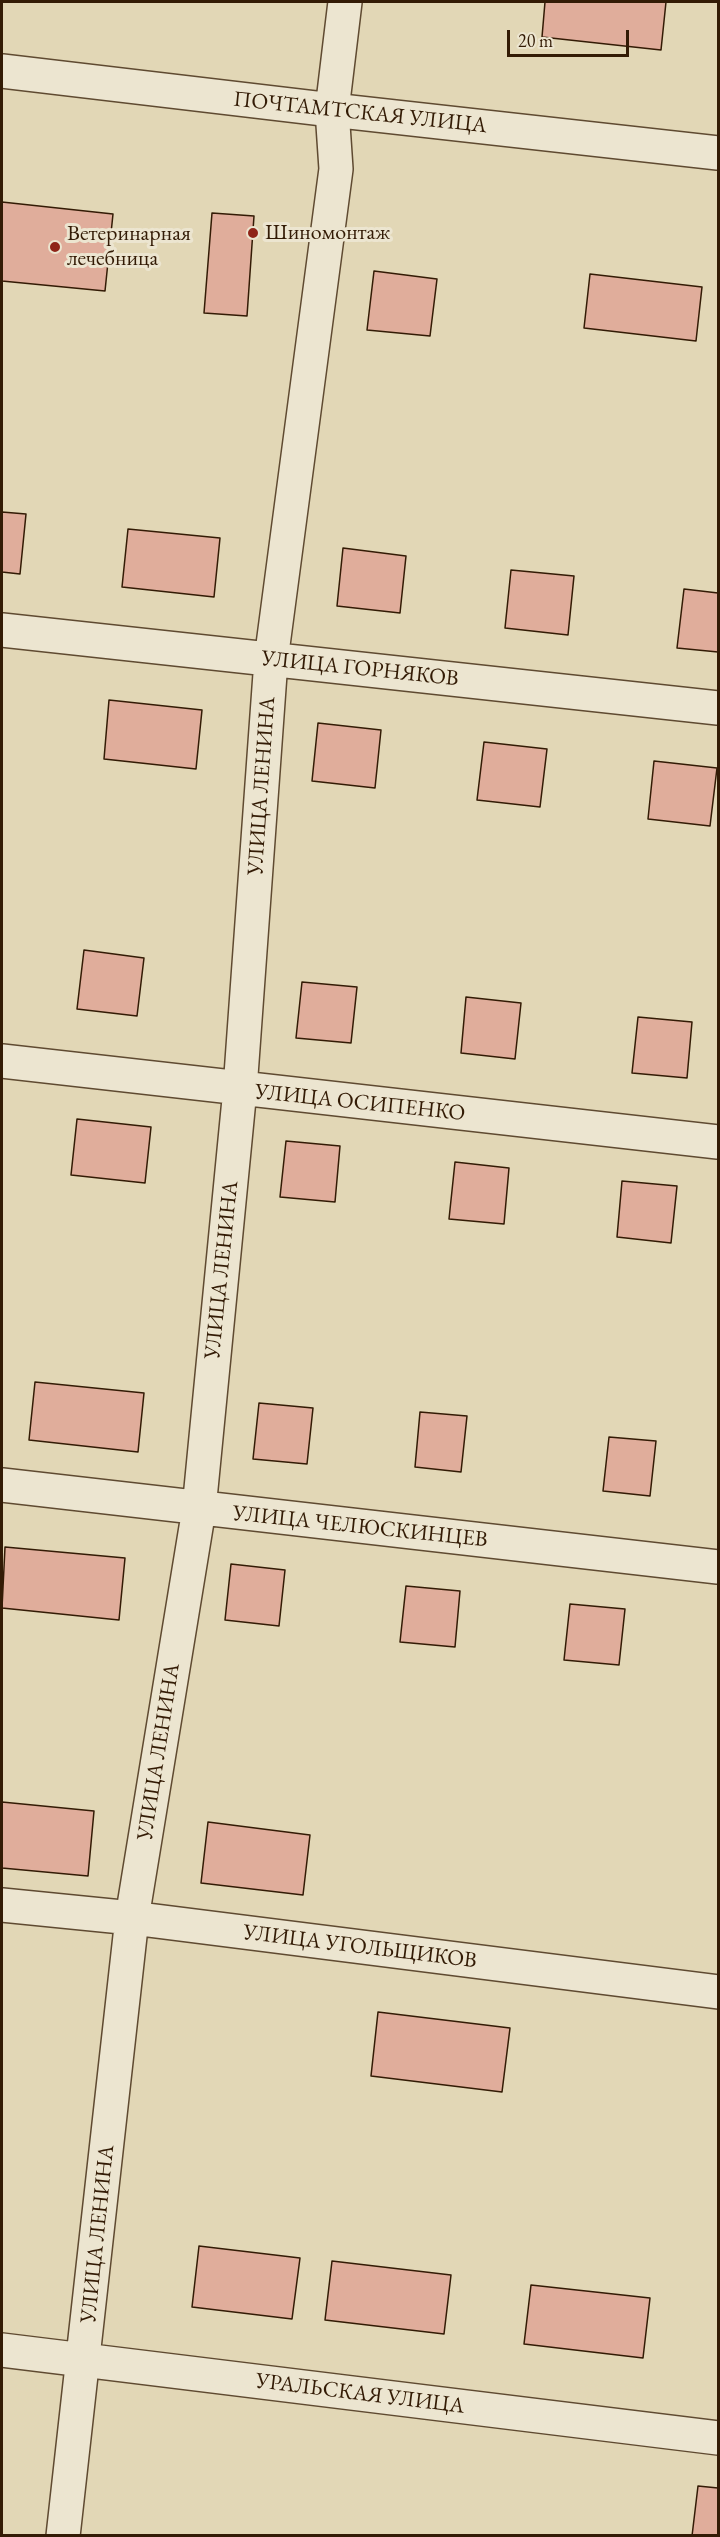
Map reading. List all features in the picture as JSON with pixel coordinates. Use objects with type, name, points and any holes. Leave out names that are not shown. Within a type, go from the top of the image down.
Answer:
[{"type":"street","name":"УЛИЦА ЛЕНИНА","points":[[63,2535],[132,1918],[199,1509],[240,1089],[271,660],[336,169],[332,110],[345,2]]},
{"type":"street","name":"ПОЧТАМТСКАЯ УЛИЦА","points":[[2,71],[718,153]]},
{"type":"street","name":"УЛИЦА ГОРНЯКОВ","points":[[2,630],[718,708]]},
{"type":"street","name":"УЛИЦА ОСИПЕНКО","points":[[2,1061],[718,1142]]},
{"type":"street","name":"УЛИЦА ЧЕЛЮСКИНЦЕВ","points":[[2,1485],[718,1567]]},
{"type":"street","name":"УЛИЦА УГОЛЬЩИКОВ","points":[[2,1905],[132,1918],[718,1992]]},
{"type":"street","name":"УРАЛЬСКАЯ УЛИЦА","points":[[2,2350],[718,2438]]},
{"type":"building","points":[[545,2],[666,2],[661,50],[542,37]]},
{"type":"building","name":"Ветеринарная лечебница","points":[[2,202],[113,214],[105,291],[2,281]]},
{"type":"building","points":[[212,213],[254,216],[247,316],[204,313]]},
{"type":"building","points":[[374,271],[437,279],[430,336],[367,330]]},
{"type":"building","points":[[590,274],[702,287],[696,341],[584,328]]},
{"type":"building","points":[[2,512],[26,514],[20,574],[2,572]]},
{"type":"building","points":[[128,529],[220,538],[214,597],[122,587]]},
{"type":"building","points":[[343,548],[406,556],[400,613],[337,606]]},
{"type":"building","points":[[511,570],[574,576],[568,635],[505,628]]},
{"type":"building","points":[[684,589],[718,593],[718,652],[677,648]]},
{"type":"building","points":[[109,700],[202,710],[196,769],[104,759]]},
{"type":"building","points":[[318,723],[381,730],[375,788],[312,781]]},
{"type":"building","points":[[484,742],[547,749],[540,807],[477,800]]},
{"type":"building","points":[[654,761],[717,768],[710,826],[648,819]]},
{"type":"building","points":[[84,950],[144,958],[137,1016],[77,1009]]},
{"type":"building","points":[[302,982],[357,987],[351,1043],[296,1038]]},
{"type":"building","points":[[466,997],[521,1003],[515,1059],[461,1053]]},
{"type":"building","points":[[638,1017],[692,1022],[687,1078],[632,1073]]},
{"type":"building","points":[[77,1119],[151,1127],[145,1183],[71,1175]]},
{"type":"building","points":[[286,1141],[340,1146],[335,1202],[280,1197]]},
{"type":"building","points":[[455,1162],[509,1168],[504,1224],[449,1219]]},
{"type":"building","points":[[622,1181],[677,1186],[671,1243],[617,1237]]},
{"type":"building","points":[[35,1382],[144,1393],[138,1452],[29,1440]]},
{"type":"building","points":[[259,1403],[313,1408],[307,1464],[253,1459]]},
{"type":"building","points":[[420,1412],[467,1416],[461,1472],[415,1467]]},
{"type":"building","points":[[609,1437],[656,1441],[650,1496],[603,1491]]},
{"type":"building","points":[[5,1547],[125,1558],[119,1620],[2,1608]]},
{"type":"building","points":[[231,1564],[285,1570],[279,1626],[225,1620]]},
{"type":"building","points":[[406,1586],[460,1591],[455,1647],[400,1642]]},
{"type":"building","points":[[570,1604],[625,1609],[619,1665],[564,1660]]},
{"type":"building","points":[[2,1802],[94,1811],[88,1876],[2,1868]]},
{"type":"building","points":[[208,1822],[310,1835],[303,1895],[201,1883]]},
{"type":"building","points":[[378,2012],[510,2028],[502,2092],[371,2076]]},
{"type":"building","points":[[199,2246],[300,2258],[292,2319],[192,2307]]},
{"type":"building","points":[[332,2261],[451,2275],[444,2334],[325,2320]]},
{"type":"building","points":[[531,2285],[650,2298],[643,2358],[524,2344]]},
{"type":"building","points":[[698,2486],[718,2488],[718,2536],[692,2536]]},
{"type":"place","name":"Шиномонтаж","points":[[253,233]]},
{"type":"place","name":"Ветеринарная лечебница","points":[[55,247]]}]
